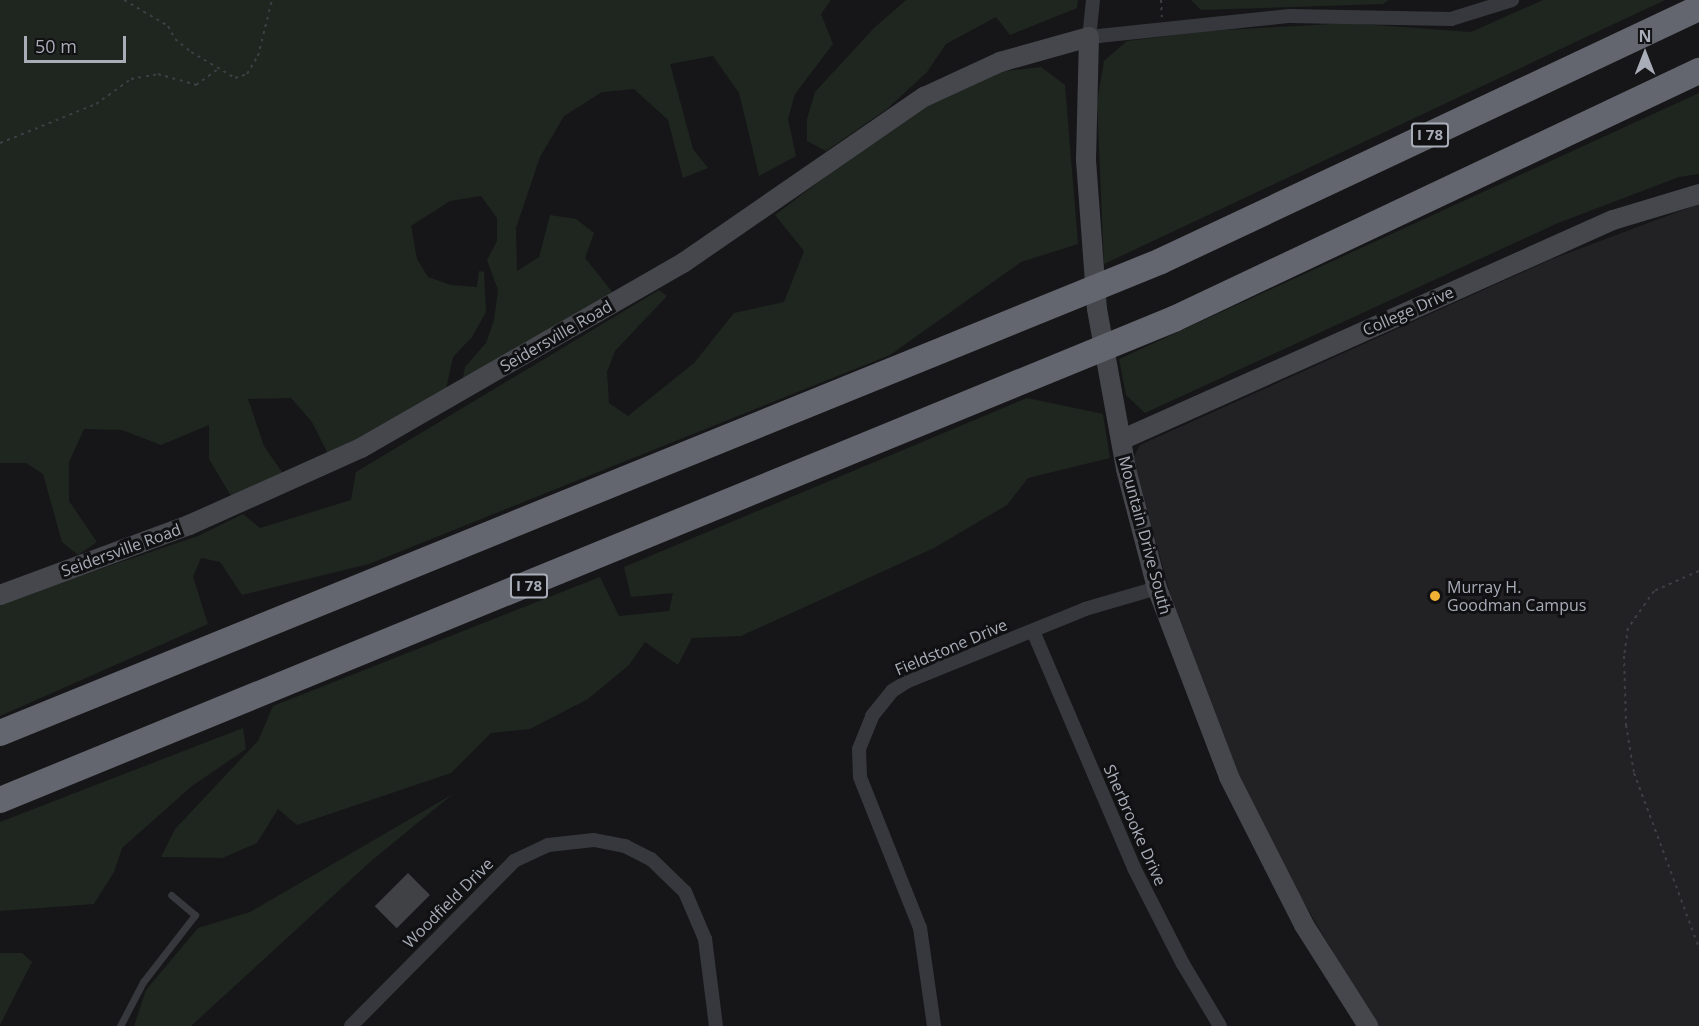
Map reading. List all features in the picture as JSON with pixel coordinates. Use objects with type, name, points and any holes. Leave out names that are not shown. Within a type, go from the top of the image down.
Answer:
[{"type":"highway","name":"I 78","points":[[0,733],[1161,261],[1699,8]]},
{"type":"highway","name":"I 78","points":[[0,800],[1174,319],[1699,71]]},
{"type":"street","name":"Mountain Drive South","points":[[1093,0],[1085,134],[1091,249],[1101,339],[1121,440],[1157,588],[1229,777],[1304,925],[1368,1026]]},
{"type":"street","points":[[1089,37],[1290,16],[1451,19],[1512,0]]},
{"type":"street","name":"Seidersville Road","points":[[0,594],[189,525],[361,448],[683,263],[755,217],[924,97],[1000,62],[1089,37]]},
{"type":"street","name":"College Drive","points":[[1121,440],[1573,237],[1613,220],[1699,194]]},
{"type":"street","name":"Fieldstone Drive","points":[[934,1026],[920,928],[864,790],[859,749],[872,716],[892,691],[1085,609],[1157,588]]},
{"type":"street","name":"Sherbrooke Drive","points":[[1033,631],[1134,868],[1183,964],[1220,1026]]},
{"type":"street","name":"Woodfield Drive","points":[[351,1026],[514,861],[548,845],[594,840],[625,846],[651,859],[685,892],[705,939],[716,1026]]},
{"type":"lane","points":[[120,1026],[143,982],[195,915],[171,895]]},
{"type":"path","points":[[124,0],[168,26],[175,39],[235,78],[247,74],[258,56],[272,0]]},
{"type":"path","points":[[1161,0],[1163,28]]},
{"type":"path","points":[[0,143],[96,104],[131,79],[158,74],[196,85],[219,68]]},
{"type":"path","points":[[1699,571],[1654,591],[1646,600],[1628,628],[1624,656],[1626,725],[1634,773],[1699,948]]},
{"type":"shaded area","points":[[0,0],[831,0],[821,14],[833,44],[795,94],[788,119],[796,156],[759,176],[739,93],[713,56],[670,64],[693,149],[708,168],[683,178],[668,120],[634,89],[602,92],[564,116],[540,157],[516,228],[517,271],[539,257],[550,215],[576,219],[594,233],[585,258],[614,294],[463,378],[465,367],[486,343],[494,320],[498,290],[487,260],[497,241],[497,218],[481,196],[450,201],[411,226],[417,259],[428,277],[451,285],[477,287],[479,271],[484,272],[486,312],[472,337],[453,357],[446,389],[329,456],[312,422],[291,398],[248,399],[264,446],[284,475],[231,496],[209,459],[209,425],[161,445],[122,430],[84,429],[69,462],[69,501],[97,542],[78,555],[62,542],[43,474],[26,463],[0,463]]},
{"type":"shaded area","points":[[906,0],[1078,0],[1077,8],[1010,35],[996,17],[946,44],[927,72],[887,109],[826,151],[807,141],[807,119],[815,92],[874,28]]},
{"type":"shaded area","points":[[1191,0],[1389,0],[1383,4],[1201,10]]},
{"type":"shaded area","points":[[1543,0],[1665,0],[1104,264],[1097,102],[1104,61],[1127,41],[1208,31],[1348,23],[1471,32]]},
{"type":"shaded area","points":[[1041,67],[1065,85],[1078,244],[1021,262],[890,355],[369,564],[242,595],[220,562],[201,558],[193,577],[208,624],[0,716],[0,603],[198,536],[243,514],[260,528],[351,500],[356,472],[659,290],[667,296],[615,351],[607,372],[609,403],[628,416],[694,363],[734,313],[784,302],[804,251],[775,215],[895,124],[954,90],[1003,71]]},
{"type":"shaded area","points":[[1699,93],[1699,174],[1679,177],[1558,223],[1145,413],[1126,395],[1119,359]]},
{"type":"shaded area","name":"Murray H. Goodman Campus","points":[[1699,204],[1699,1026],[1377,1026],[1301,898],[1254,811],[1179,626],[1133,458],[1140,445],[1552,259]]},
{"type":"shaded area","points":[[1027,398],[1103,414],[1110,458],[1028,478],[1007,505],[934,548],[741,636],[692,638],[678,665],[645,642],[629,665],[588,699],[530,729],[491,733],[451,773],[297,825],[278,809],[257,843],[222,858],[161,857],[175,829],[258,741],[273,706],[600,577],[619,616],[669,611],[673,593],[631,597],[624,567]]},
{"type":"shaded area","points":[[243,728],[246,749],[192,786],[122,848],[114,872],[94,904],[0,911],[0,822]]},
{"type":"shaded area","points":[[453,794],[371,861],[191,1026],[134,1026],[146,990],[198,928],[250,912]]},
{"type":"shaded area","points":[[0,953],[22,953],[32,962],[0,1025]]},
{"type":"building","points":[[408,873],[430,895],[397,928],[375,906]]},
{"type":"place","name":"Murray H. Goodman Campus","points":[[1435,596]]}]
